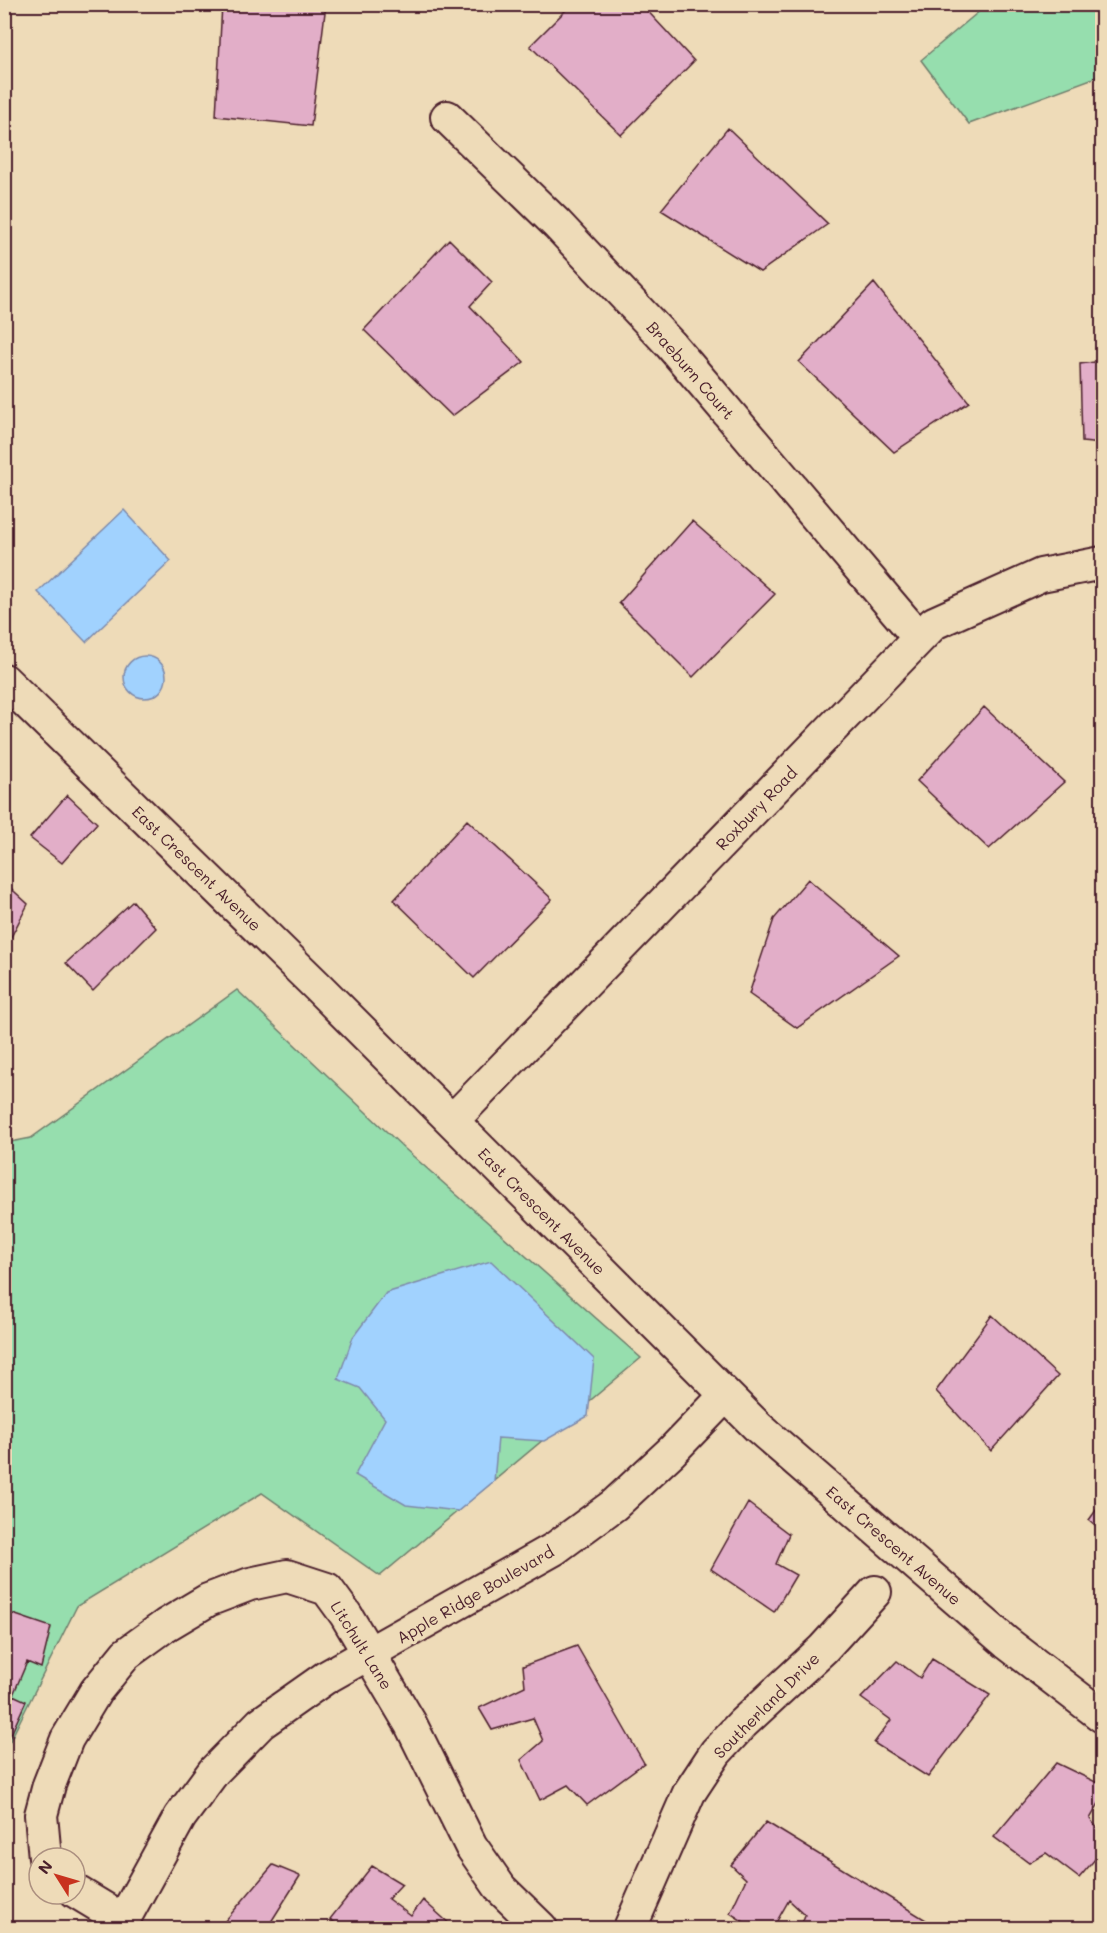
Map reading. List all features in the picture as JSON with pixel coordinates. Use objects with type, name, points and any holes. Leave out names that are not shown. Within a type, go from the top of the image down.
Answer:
[{"type":"street","name":"Braeburn Court","points":[[447,117],[557,224],[670,344],[919,638]]},
{"type":"street","name":"Roxbury Road","points":[[452,1121],[934,623],[1041,575],[1102,563]]},
{"type":"street","name":"East Crescent Avenue","points":[[4,680],[317,986],[758,1427],[1007,1643],[1102,1716]]},
{"type":"street","name":"Apple Ridge Boulevard","points":[[121,1924],[180,1817],[214,1771],[261,1723],[325,1678],[554,1549],[614,1505],[672,1451],[726,1395]]},
{"type":"street","name":"Litchult Lane","points":[[44,1846],[41,1815],[49,1785],[67,1740],[96,1691],[126,1654],[165,1625],[208,1600],[249,1584],[287,1576],[327,1589],[346,1615],[410,1723],[471,1846],[501,1889],[541,1929]]},
{"type":"street","name":"Southerland Drive","points":[[630,1929],[689,1793],[716,1752],[742,1724],[823,1649],[875,1592]]},
{"type":"street","points":[[87,1900],[121,1924]]},
{"type":"green space","points":[[988,4],[1102,5],[1102,75],[969,124],[921,60]]},
{"type":"green space","points":[[237,990],[405,1149],[641,1358],[380,1576],[262,1493],[77,1606],[5,1751],[5,1143],[31,1138]]},
{"type":"water","points":[[124,510],[171,561],[86,642],[38,592]]},
{"type":"water","points":[[145,656],[160,662],[166,677],[160,692],[145,698],[130,692],[124,677],[130,662]]},
{"type":"water","points":[[491,1261],[594,1359],[588,1416],[544,1441],[498,1438],[494,1481],[458,1511],[406,1505],[355,1475],[385,1419],[360,1388],[338,1379],[353,1337],[386,1293]]},
{"type":"building","points":[[222,4],[326,4],[311,126],[216,116]]},
{"type":"building","points":[[572,4],[641,4],[694,61],[621,135],[530,46]]},
{"type":"building","points":[[728,128],[828,224],[760,272],[661,210]]},
{"type":"building","points":[[449,239],[492,282],[470,306],[524,362],[452,416],[364,330]]},
{"type":"building","points":[[874,283],[969,402],[894,452],[799,362]]},
{"type":"building","points":[[1102,361],[1102,444],[1082,442],[1080,364]]},
{"type":"building","points":[[692,521],[775,594],[693,677],[619,603]]},
{"type":"building","points":[[984,707],[1064,782],[989,849],[917,781]]},
{"type":"building","points":[[67,795],[97,823],[62,863],[30,838]]},
{"type":"building","points":[[467,820],[552,899],[474,978],[394,900]]},
{"type":"building","points":[[808,879],[899,956],[797,1028],[749,994],[774,919]]},
{"type":"building","points":[[4,882],[28,904],[11,937],[4,931]]},
{"type":"building","points":[[133,901],[156,928],[93,991],[66,963]]},
{"type":"building","points":[[992,1315],[1058,1376],[991,1451],[936,1391]]},
{"type":"building","points":[[1102,1502],[1102,1531],[1089,1520]]},
{"type":"building","points":[[748,1503],[789,1534],[776,1564],[796,1575],[774,1612],[711,1569]]},
{"type":"building","points":[[4,1611],[51,1627],[41,1668],[27,1662],[13,1695],[26,1701],[7,1743],[4,1741]]},
{"type":"building","points":[[577,1646],[644,1763],[587,1805],[568,1785],[540,1800],[521,1760],[543,1741],[533,1718],[492,1730],[479,1708],[525,1686],[523,1666]]},
{"type":"building","points":[[932,1659],[990,1695],[928,1777],[874,1743],[891,1720],[861,1698],[897,1661],[920,1678]]},
{"type":"building","points":[[1056,1763],[1102,1785],[1102,1798],[1090,1819],[1102,1834],[1102,1851],[1079,1878],[1046,1853],[1029,1863],[994,1837]]},
{"type":"building","points":[[766,1822],[939,1928],[800,1928],[805,1915],[789,1900],[773,1928],[753,1928],[730,1913],[746,1879],[731,1865]]},
{"type":"building","points":[[273,1865],[300,1876],[269,1925],[274,1928],[219,1928]]},
{"type":"building","points":[[372,1866],[402,1884],[388,1899],[411,1916],[423,1900],[452,1926],[450,1928],[342,1928],[330,1919]]}]
